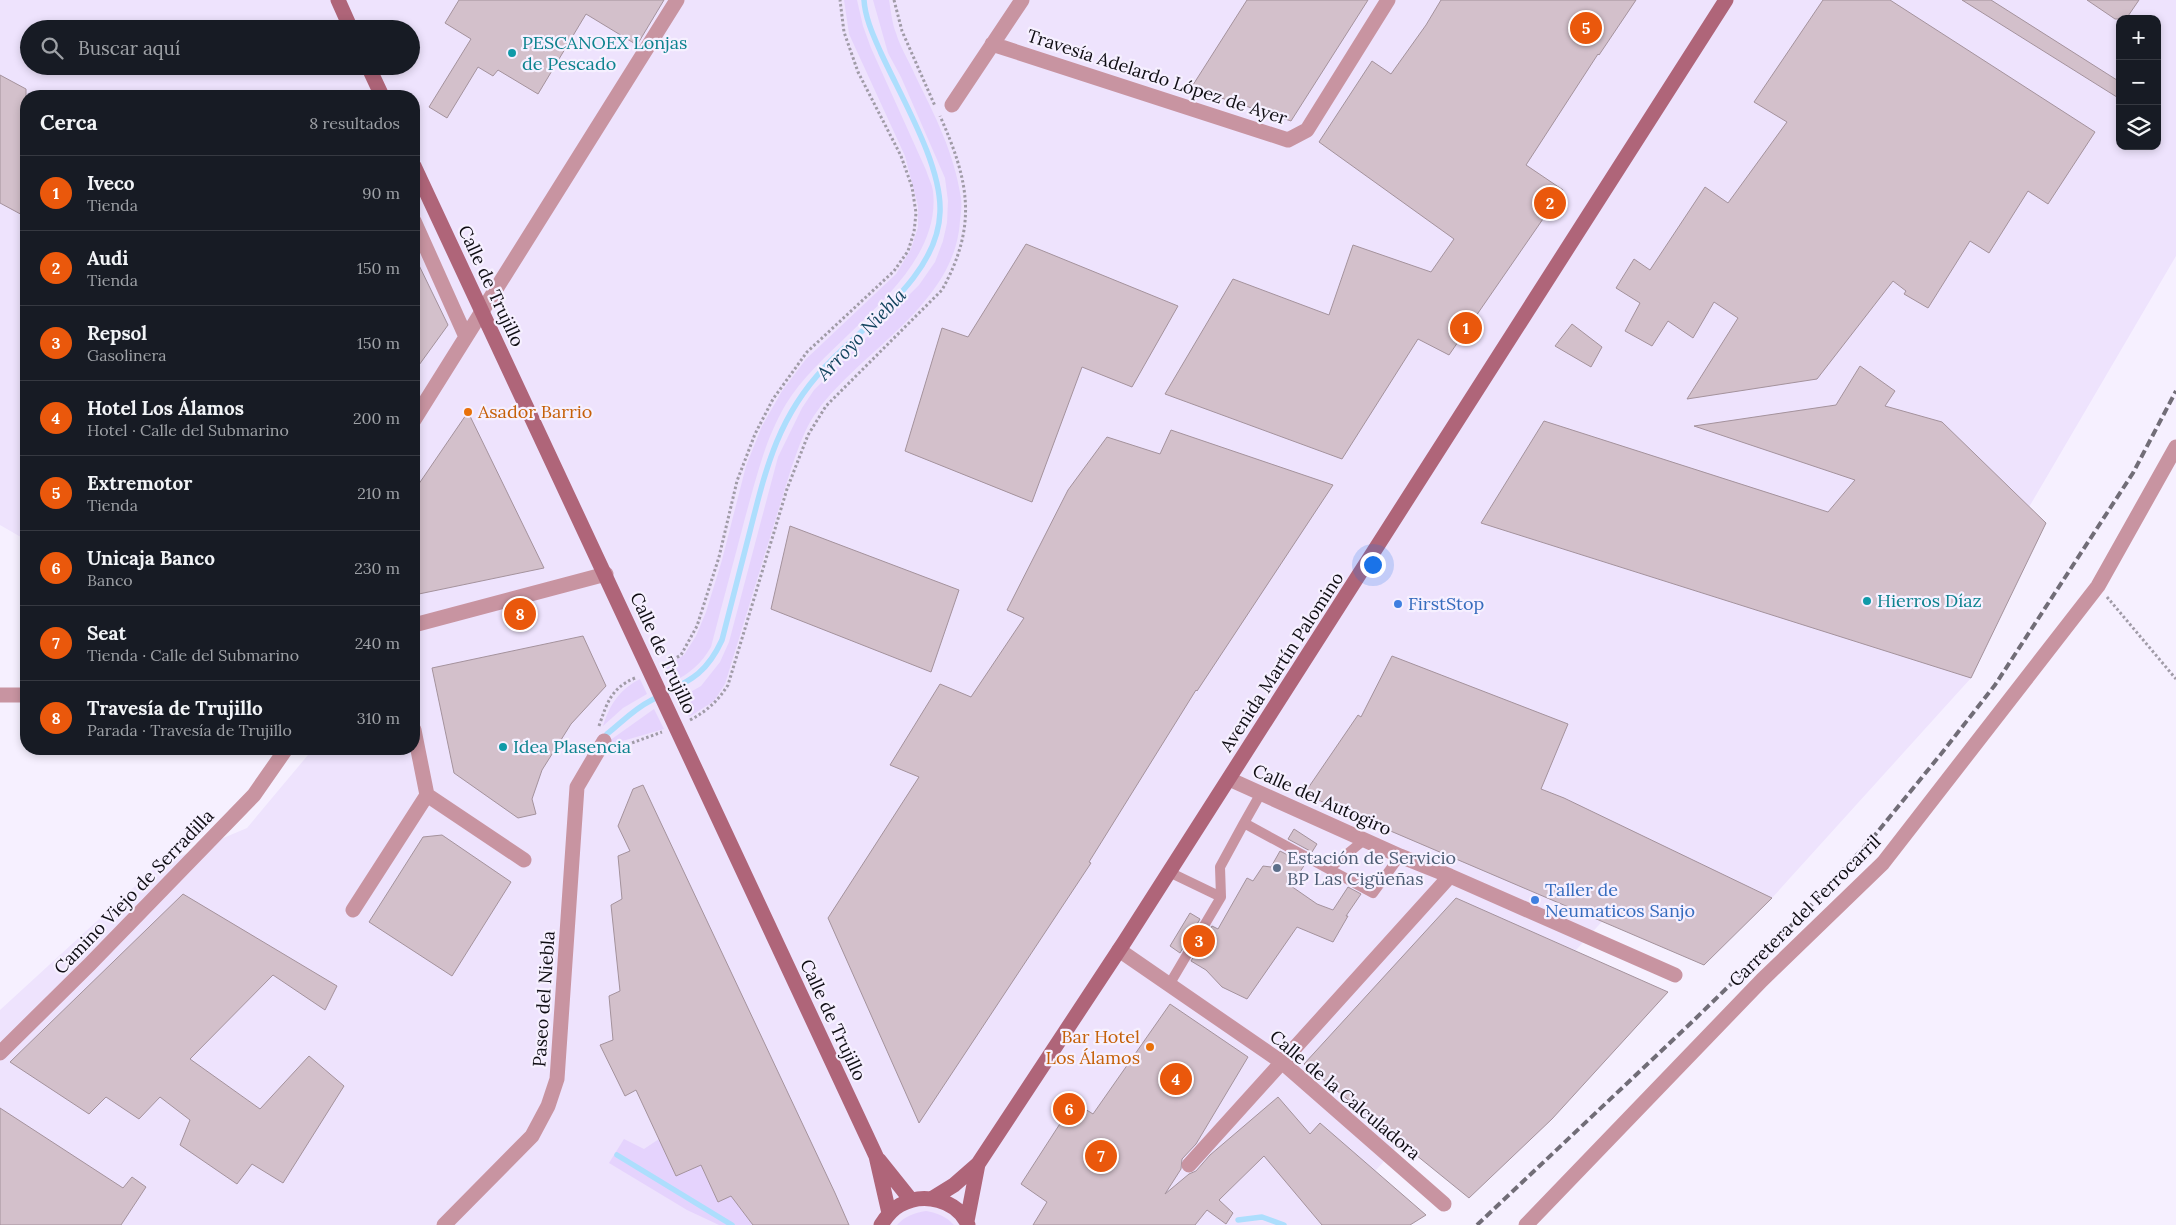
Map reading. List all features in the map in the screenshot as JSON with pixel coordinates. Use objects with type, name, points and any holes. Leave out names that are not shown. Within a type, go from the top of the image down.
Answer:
[{"type":"main road","points":[[338,0],[347,20]]},
{"type":"main road","name":"Avenida Martín Palomino","points":[[933,1198],[954,1185],[978,1164],[1229,779],[1726,0]]},
{"type":"main road","points":[[372,75],[379,90]]},
{"type":"main road","name":"Calle de Trujillo","points":[[420,179],[876,1156]]},
{"type":"main road","points":[[876,1156],[910,1200]]},
{"type":"main road","points":[[876,1156],[885,1219]]},
{"type":"main road","name":"Avenida Martín Palomino","points":[[967,1223],[978,1164]]},
{"type":"main road","points":[[885,1219],[899,1205],[910,1200],[933,1198],[958,1210],[967,1223]]},
{"type":"street","points":[[420,410],[508,267],[677,0]]},
{"type":"street","points":[[952,105],[1022,0]]},
{"type":"street","name":"Travesía Adelardo López de Ayer","points":[[992,44],[1288,140],[1306,130],[1388,0]]},
{"type":"street","points":[[420,234],[466,337]]},
{"type":"street","name":"Carretera del Ferrocarril","points":[[1526,1225],[1762,980],[1883,862],[2098,586],[2176,447]]},
{"type":"street","points":[[420,623],[606,574]]},
{"type":"street","points":[[0,695],[20,695]]},
{"type":"street","name":"Paseo del Niebla","points":[[444,1225],[532,1136],[548,1106],[557,1079],[577,787],[604,741]]},
{"type":"street","name":"Camino Viejo de Serradilla","points":[[0,1053],[90,964],[254,795],[282,755]]},
{"type":"street","points":[[353,910],[427,795],[419,755]]},
{"type":"street","name":"Calle del Autogiro","points":[[1229,779],[1400,856],[1450,876],[1675,975]]},
{"type":"street","points":[[427,795],[524,860]]},
{"type":"street","points":[[1189,1165],[1450,876]]},
{"type":"street","name":"Calle de la Calculadora","points":[[1119,950],[1283,1062],[1444,1204]]},
{"type":"lane","points":[[1169,985],[1221,897],[1220,867],[1261,793]]},
{"type":"lane","points":[[1244,823],[1373,893],[1400,856]]},
{"type":"lane","points":[[1330,868],[1364,840]]},
{"type":"lane","points":[[1169,872],[1221,897]]},
{"type":"path","points":[[840,0],[844,32],[858,72],[901,156],[912,187],[916,213],[914,232],[908,251],[894,271],[807,352],[773,399],[755,434],[737,481],[719,557],[697,626],[681,655],[651,672],[628,681],[615,690],[606,705],[596,733],[614,752],[619,747],[706,712],[718,700],[728,685],[787,489],[808,435],[826,406],[942,290],[954,268],[962,243],[966,212],[965,184],[956,152],[902,31],[894,0]]},
{"type":"path","points":[[2098,586],[2176,679]]},
{"type":"shaded area","points":[[0,0],[2176,0],[2176,256],[1943,654],[1857,642],[1971,678],[1772,898],[1668,849],[1326,1225],[0,1225],[0,1010],[157,866],[247,828],[308,755],[420,755],[420,90],[20,90],[20,537],[0,525]]},
{"type":"shaded area","points":[[844,0],[857,0],[863,26],[871,48],[926,170],[933,191],[931,222],[920,252],[901,279],[878,305],[804,379],[786,404],[772,431],[762,459],[711,647],[695,668],[673,682],[666,667],[684,655],[696,636],[706,612],[722,560],[746,466],[762,426],[782,391],[806,359],[896,274],[911,249],[918,227],[918,206],[905,156],[849,34]]},
{"type":"shaded area","points":[[873,0],[889,0],[893,21],[902,49],[936,120],[954,165],[961,204],[960,221],[954,250],[942,277],[925,301],[904,324],[837,388],[809,424],[791,469],[725,684],[714,701],[689,717],[680,698],[701,686],[720,662],[729,642],[778,457],[802,408],[814,390],[919,285],[935,262],[943,241],[947,223],[948,201],[945,178],[901,77],[888,53]]},
{"type":"shaded area","points":[[640,679],[647,694],[623,708],[603,726],[609,711],[621,692]]},
{"type":"shaded area","points":[[654,709],[664,729],[612,744],[609,741]]},
{"type":"shaded area","points":[[624,1139],[644,1149],[659,1139],[676,1176],[701,1165],[718,1202],[731,1196],[753,1225],[719,1225],[687,1210],[609,1163]]},
{"type":"shaded area","points":[[926,1211],[941,1215],[954,1225],[897,1225],[910,1215]]},
{"type":"building","name":"PESCANOEX Lonjas de Pescado","points":[[459,0],[664,0],[637,45],[586,14],[538,94],[498,70],[493,76],[478,67],[447,118],[429,107],[471,39],[445,23]]},
{"type":"building","points":[[1247,0],[1368,0],[1291,121],[1191,88]]},
{"type":"building","points":[[1441,0],[1636,0],[1598,54],[1526,165],[1563,190],[1449,355],[1418,339],[1342,459],[1165,394],[1233,279],[1329,315],[1353,245],[1431,272],[1454,239],[1319,142],[1372,61],[1391,74],[1426,25]]},
{"type":"building","points":[[1823,0],[1890,0],[2095,132],[2048,204],[2028,191],[1989,253],[1970,241],[1928,308],[1904,294],[1906,291],[1893,281],[1817,379],[1687,399],[1738,318],[1714,302],[1693,338],[1668,321],[1652,346],[1625,331],[1640,303],[1616,288],[1634,259],[1650,270],[1705,187],[1728,203],[1787,122],[1754,102]]},
{"type":"building","points":[[1962,0],[1991,0],[2116,79],[2116,96]]},
{"type":"building","points":[[2087,0],[2139,0],[2129,15],[2116,15],[2115,19]]},
{"type":"building","points":[[0,75],[26,90],[20,90],[20,214],[0,203]]},
{"type":"building","points":[[1026,244],[1178,306],[1132,387],[1082,367],[1032,502],[905,451],[942,328],[968,337]]},
{"type":"building","points":[[420,267],[448,325],[420,364]]},
{"type":"building","points":[[1572,324],[1602,347],[1591,367],[1555,346]]},
{"type":"building","name":"Hierros Díaz","points":[[1860,366],[1895,391],[1885,406],[1942,422],[2046,523],[1971,678],[1481,523],[1544,421],[1828,512],[1855,480],[1694,426],[1836,405]]},
{"type":"building","points":[[468,412],[544,568],[420,594],[420,482]]},
{"type":"building","points":[[1171,430],[1333,485],[1196,690],[1089,862],[1091,863],[919,1123],[828,918],[919,777],[890,765],[940,684],[971,697],[1024,618],[1007,610],[1068,490],[1107,437],[1160,454]]},
{"type":"building","points":[[790,526],[959,590],[931,672],[771,609]]},
{"type":"building","name":"Idea Plasencia","points":[[583,636],[606,686],[571,724],[542,770],[532,799],[536,814],[518,818],[454,773],[432,668]]},
{"type":"building","points":[[1392,656],[1568,724],[1541,789],[1564,798],[1772,898],[1704,965],[1304,794],[1358,715],[1361,717]]},
{"type":"building","points":[[643,785],[849,1225],[753,1225],[731,1196],[718,1202],[701,1165],[676,1176],[636,1090],[625,1096],[600,1045],[613,1040],[609,996],[620,991],[611,905],[622,899],[618,856],[630,851],[618,826],[633,789]]},
{"type":"building","points":[[1294,829],[1317,844],[1312,852],[1288,839]]},
{"type":"building","points":[[442,835],[511,882],[452,976],[369,922],[423,837]]},
{"type":"building","points":[[1280,851],[1305,864],[1291,886],[1317,904],[1333,910],[1348,887],[1361,894],[1346,916],[1348,916],[1333,942],[1297,927],[1247,999],[1222,987],[1206,970],[1191,961],[1212,926],[1218,929],[1247,878],[1253,881],[1263,866],[1271,867]]},
{"type":"building","points":[[183,894],[337,986],[325,1010],[273,975],[190,1059],[260,1109],[309,1056],[344,1086],[283,1183],[252,1164],[237,1184],[180,1145],[190,1120],[160,1097],[139,1119],[106,1097],[89,1114],[10,1062]]},
{"type":"building","points":[[1456,898],[1668,992],[1552,1119],[1469,1198],[1304,1064]]},
{"type":"building","points":[[1190,913],[1200,919],[1180,953],[1170,946]]},
{"type":"building","points":[[1170,1004],[1248,1057],[1196,1144],[1182,1159],[1181,1169],[1165,1194],[1189,1174],[1196,1171],[1210,1155],[1278,1097],[1310,1134],[1320,1123],[1426,1215],[1410,1225],[1322,1225],[1264,1156],[1219,1200],[1233,1213],[1226,1224],[1207,1210],[1195,1225],[1033,1225],[1047,1202],[1021,1184],[1074,1102],[1093,1114]]},
{"type":"building","points":[[0,1108],[123,1188],[132,1177],[146,1187],[121,1225],[0,1225]]},
{"type":"waterway","name":"Arroyo Niebla","points":[[607,734],[644,704],[692,678],[701,671],[715,653],[722,640],[768,465],[795,405],[824,368],[897,297],[913,278],[927,257],[936,236],[940,212],[939,193],[934,174],[919,131],[873,34],[866,14],[864,0]]},
{"type":"waterway","points":[[617,1155],[732,1225]]},
{"type":"waterway","points":[[1238,1220],[1262,1217],[1284,1225]]},
{"type":"railway","points":[[1477,1225],[1693,1021],[1805,912],[1875,835],[1995,685],[2133,473],[2176,391]]},
{"type":"place","name":"Extremotor","points":[[1586,28]]},
{"type":"place","name":"PESCANOEX Lonjas de Pescado","points":[[512,53]]},
{"type":"place","name":"Audi","points":[[1550,203]]},
{"type":"place","name":"Iveco","points":[[1466,328]]},
{"type":"place","name":"Asador Barrio","points":[[468,412]]},
{"type":"place","name":"Hierros Díaz","points":[[1867,601]]},
{"type":"place","name":"FirstStop","points":[[1398,604]]},
{"type":"place","name":"Travesía de Trujillo","points":[[520,614]]},
{"type":"place","name":"Idea Plasencia","points":[[503,747]]},
{"type":"place","name":"Estación de Servicio BP Las Cigüeñas","points":[[1277,868]]},
{"type":"place","name":"Taller de Neumaticos Sanjo","points":[[1535,900]]},
{"type":"place","name":"Repsol","points":[[1199,941]]},
{"type":"place","name":"Bar Hotel Los Álamos","points":[[1150,1047]]},
{"type":"place","name":"Hotel Los Álamos","points":[[1176,1079]]},
{"type":"place","name":"Unicaja Banco","points":[[1069,1109]]},
{"type":"place","name":"Seat","points":[[1101,1156]]}]
